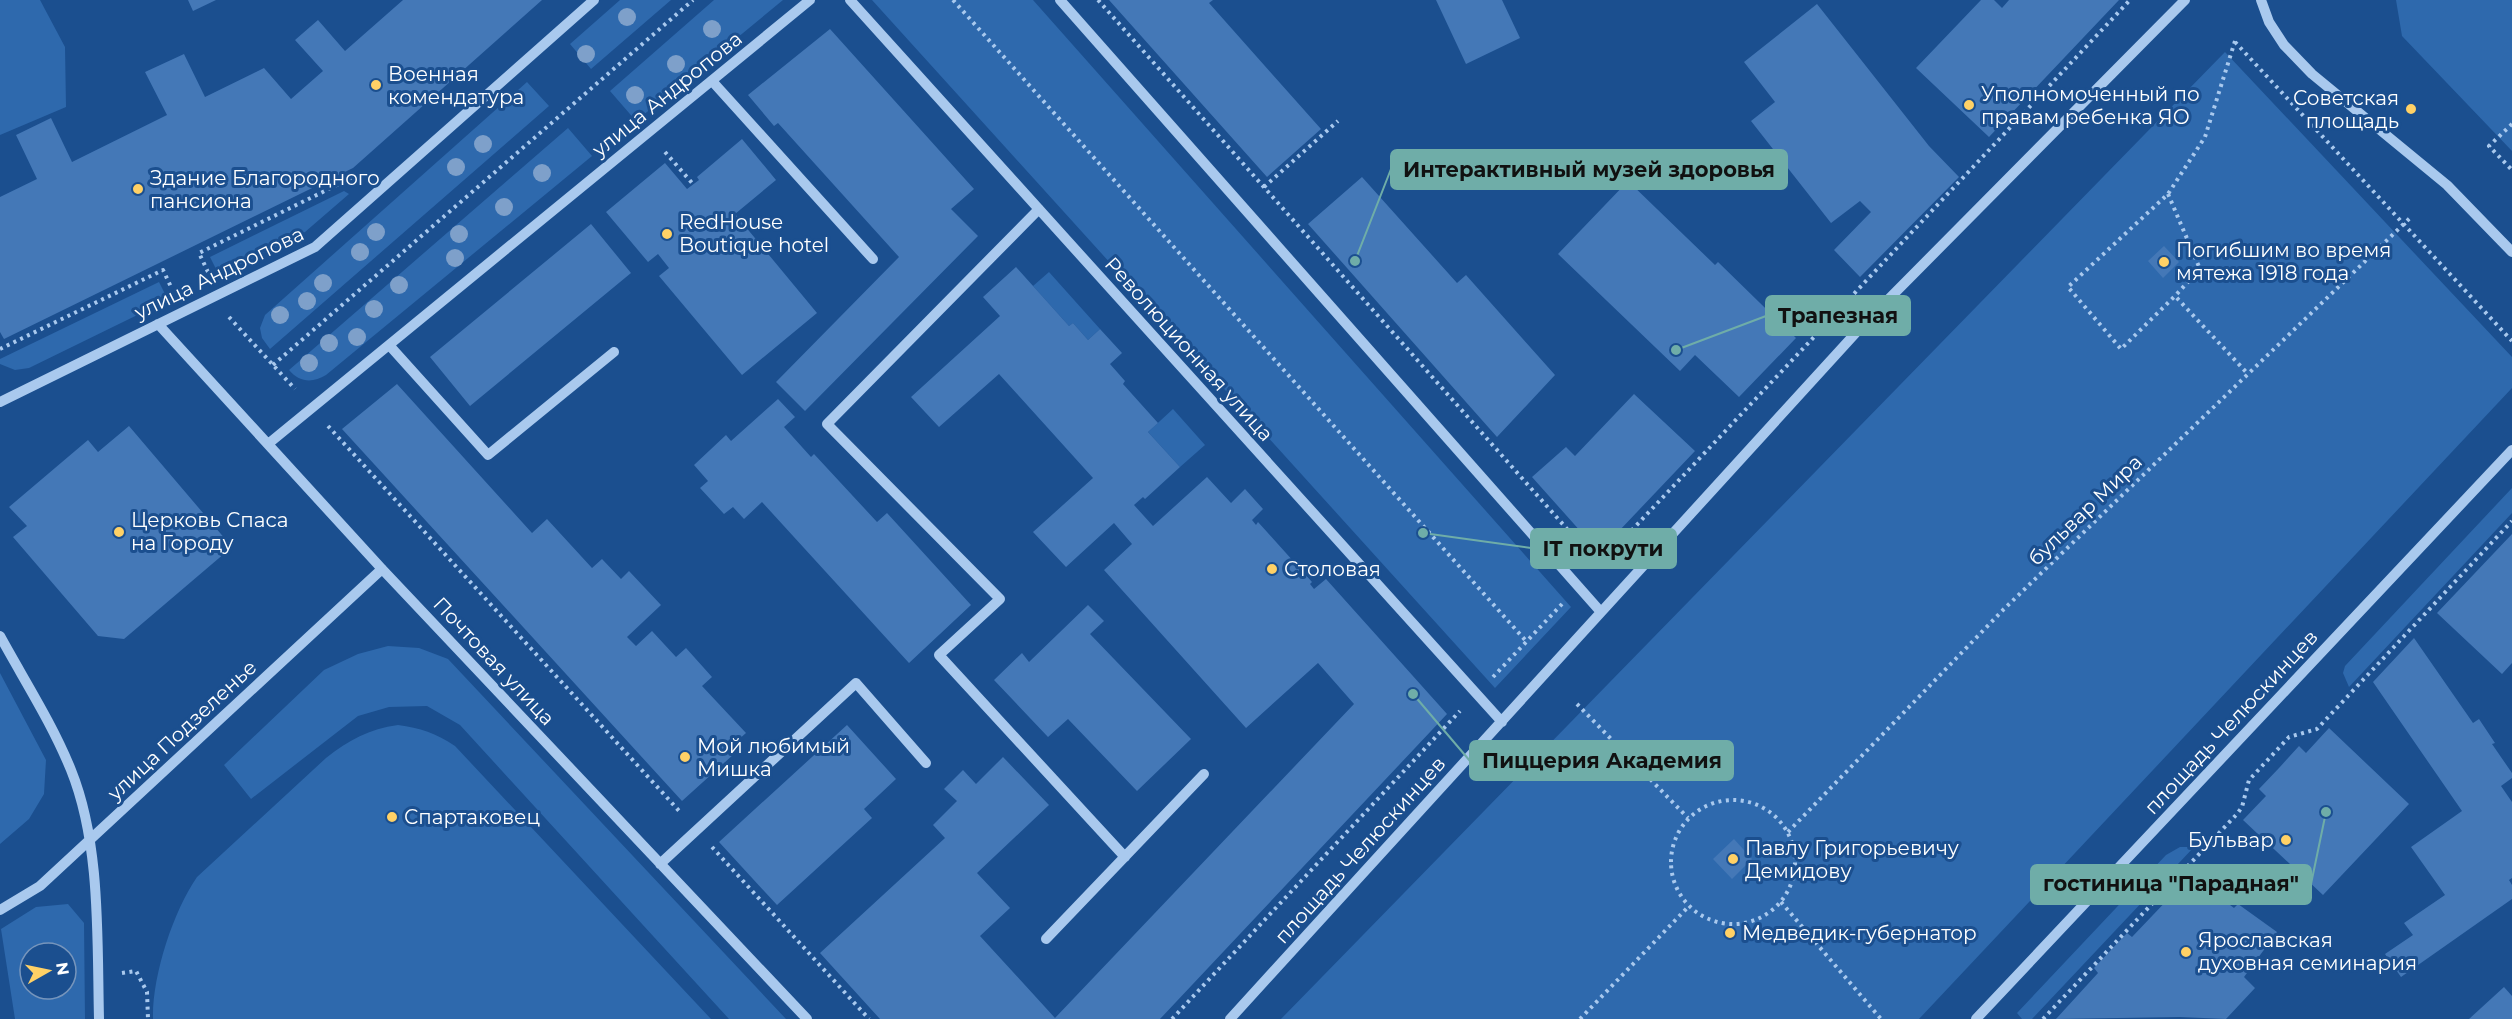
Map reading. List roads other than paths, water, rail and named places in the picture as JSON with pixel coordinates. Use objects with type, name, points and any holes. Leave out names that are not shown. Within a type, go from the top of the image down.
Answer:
[{"type":"street","name":"улица Андропова","points":[[0,402],[304,253],[324,240],[594,0]]},
{"type":"street","name":"улица Андропова","points":[[268,444],[810,0]]},
{"type":"street","name":"Революционная улица","points":[[850,0],[1502,722]]},
{"type":"street","points":[[1060,0],[1600,611]]},
{"type":"street","name":"площадь Челюскинцев","points":[[1230,1019],[1863,325],[2185,0]]},
{"type":"street","points":[[2261,0],[2269,21],[2284,45],[2312,74],[2447,185],[2512,252]]},
{"type":"street","points":[[712,81],[873,259]]},
{"type":"street","points":[[1039,209],[827,424],[1000,599],[939,655],[1125,858]]},
{"type":"street","name":"Почтовая улица","points":[[158,324],[382,569],[807,1019]]},
{"type":"street","points":[[389,345],[488,455],[614,352]]},
{"type":"street","name":"площадь Челюскинцев","points":[[1976,1019],[2512,450]]},
{"type":"street","name":"улица Подзеленье","points":[[0,910],[40,886],[382,569]]},
{"type":"street","points":[[0,636],[71,770],[85,817],[93,878],[99,1019]]},
{"type":"street","points":[[660,864],[856,683],[927,763]]},
{"type":"street","points":[[1046,939],[1204,774]]},
{"type":"place","name":"Военная комендатура","points":[[376,85]]},
{"type":"place","name":"Уполномоченный по правам ребенка ЯО","points":[[1969,105]]},
{"type":"place","name":"Советская площадь","points":[[2411,109]]},
{"type":"place","name":"Здание Благородного пансиона","points":[[138,189]]},
{"type":"place","name":"RedHouse Boutique hotel","points":[[667,234]]},
{"type":"place","name":"Интерактивный музей здоровья","points":[[1355,261]]},
{"type":"place","name":"Погибшим во время мятежа 1918 года","points":[[2164,262]]},
{"type":"place","name":"Трапезная","points":[[1676,350]]},
{"type":"place","name":"Церковь Спаса на Городу","points":[[119,532]]},
{"type":"place","name":"IT покрути","points":[[1423,533]]},
{"type":"place","name":"Столовая","points":[[1272,569]]},
{"type":"place","name":"Пиццерия Академия","points":[[1413,694]]},
{"type":"place","name":"Мой любимый Мишка","points":[[685,757]]},
{"type":"place","name":"гостиница \"Парадная\"","points":[[2326,812]]},
{"type":"place","name":"Спартаковец","points":[[392,817]]},
{"type":"place","name":"Бульвар","points":[[2286,840]]},
{"type":"place","name":"Павлу Григорьевичу Демидову","points":[[1733,859]]},
{"type":"place","name":"Медведик-губернатор","points":[[1730,933]]},
{"type":"place","name":"Ярославская духовная семинария","points":[[2186,952]]}]
